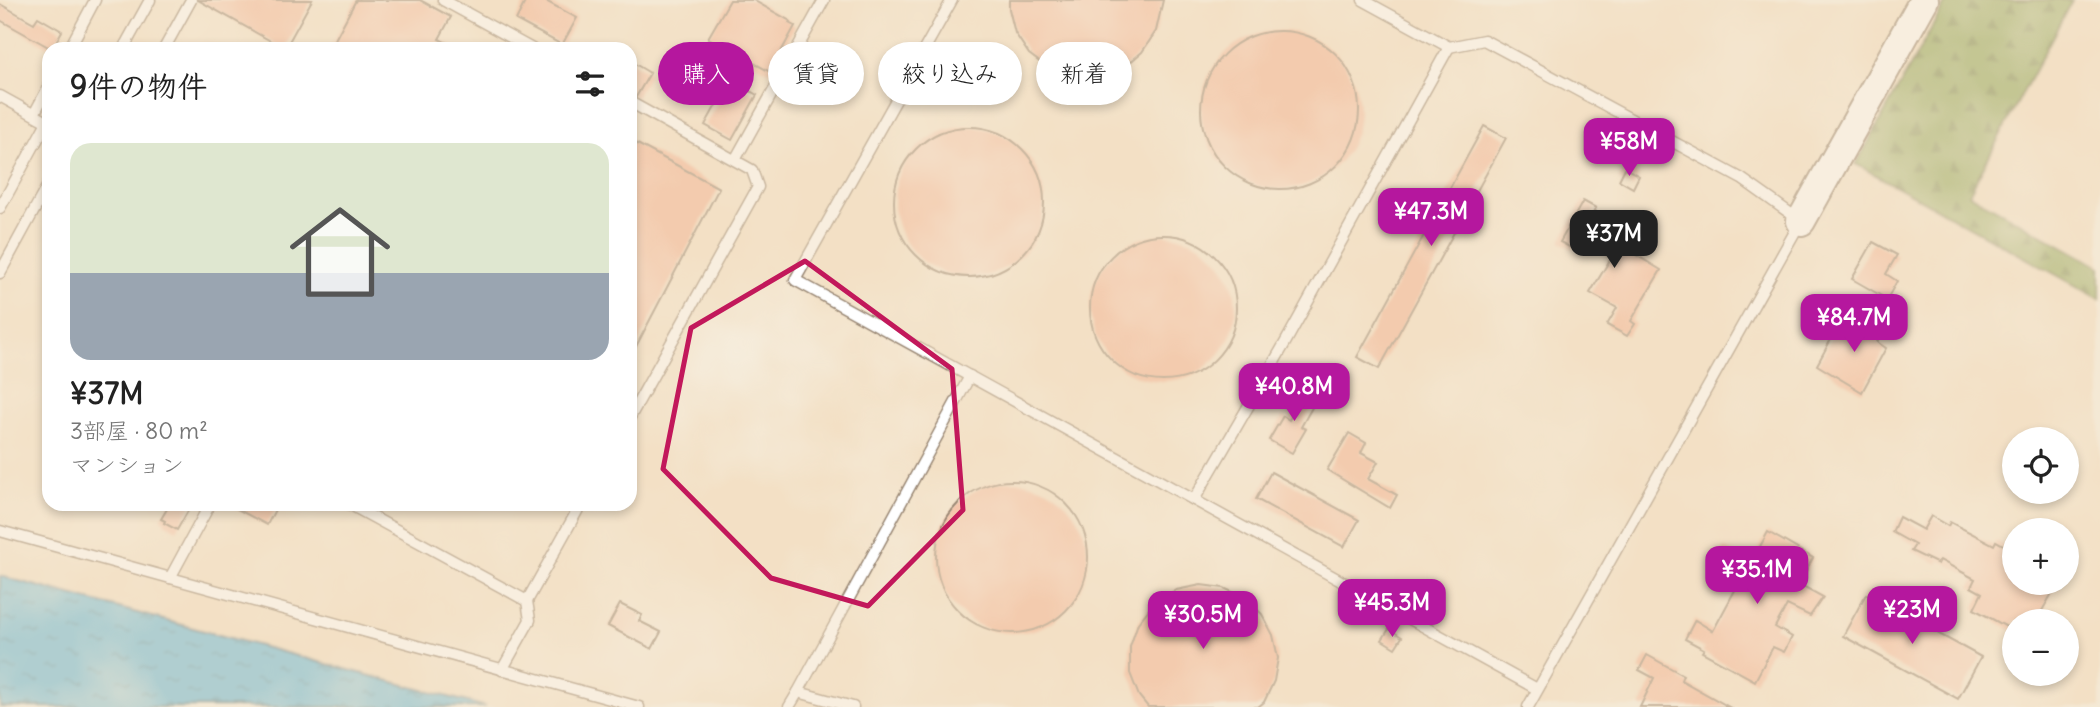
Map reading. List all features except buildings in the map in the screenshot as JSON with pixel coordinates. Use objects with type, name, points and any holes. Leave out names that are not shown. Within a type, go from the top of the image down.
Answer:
[{"type":"street","points":[[1801,221],[1924,0]]},
{"type":"lane","points":[[73,42],[96,0]]},
{"type":"lane","points":[[127,42],[150,0]]},
{"type":"lane","points":[[168,42],[191,0]]},
{"type":"lane","points":[[443,0],[519,42]]},
{"type":"lane","points":[[735,160],[824,0]]},
{"type":"lane","points":[[952,0],[795,280],[1538,689]]},
{"type":"lane","points":[[1363,0],[1449,47],[1484,40],[1742,178],[1801,221],[1528,707]]},
{"type":"lane","points":[[1194,500],[1285,343],[1449,47]]},
{"type":"lane","points":[[0,96],[42,119]]},
{"type":"lane","points":[[34,114],[42,99]]},
{"type":"lane","points":[[637,106],[752,170],[758,187],[637,404]]},
{"type":"lane","points":[[0,208],[42,133]]},
{"type":"lane","points":[[0,273],[42,196]]},
{"type":"lane","points":[[789,707],[970,376]]},
{"type":"lane","points":[[170,578],[206,511]]},
{"type":"lane","points":[[362,511],[527,601]]},
{"type":"lane","points":[[502,670],[530,620],[527,601],[577,511]]},
{"type":"lane","points":[[0,531],[639,707]]},
{"type":"lane","points":[[797,692],[853,707]]},
{"type":"highlighted area","points":[[805,261],[952,369],[963,510],[868,606],[771,578],[663,469],[691,328]]},
{"type":"green space","points":[[1947,0],[2072,0],[1969,194],[2100,267],[2100,299],[1856,164]]},
{"type":"water","points":[[0,576],[486,707],[0,707]]}]
